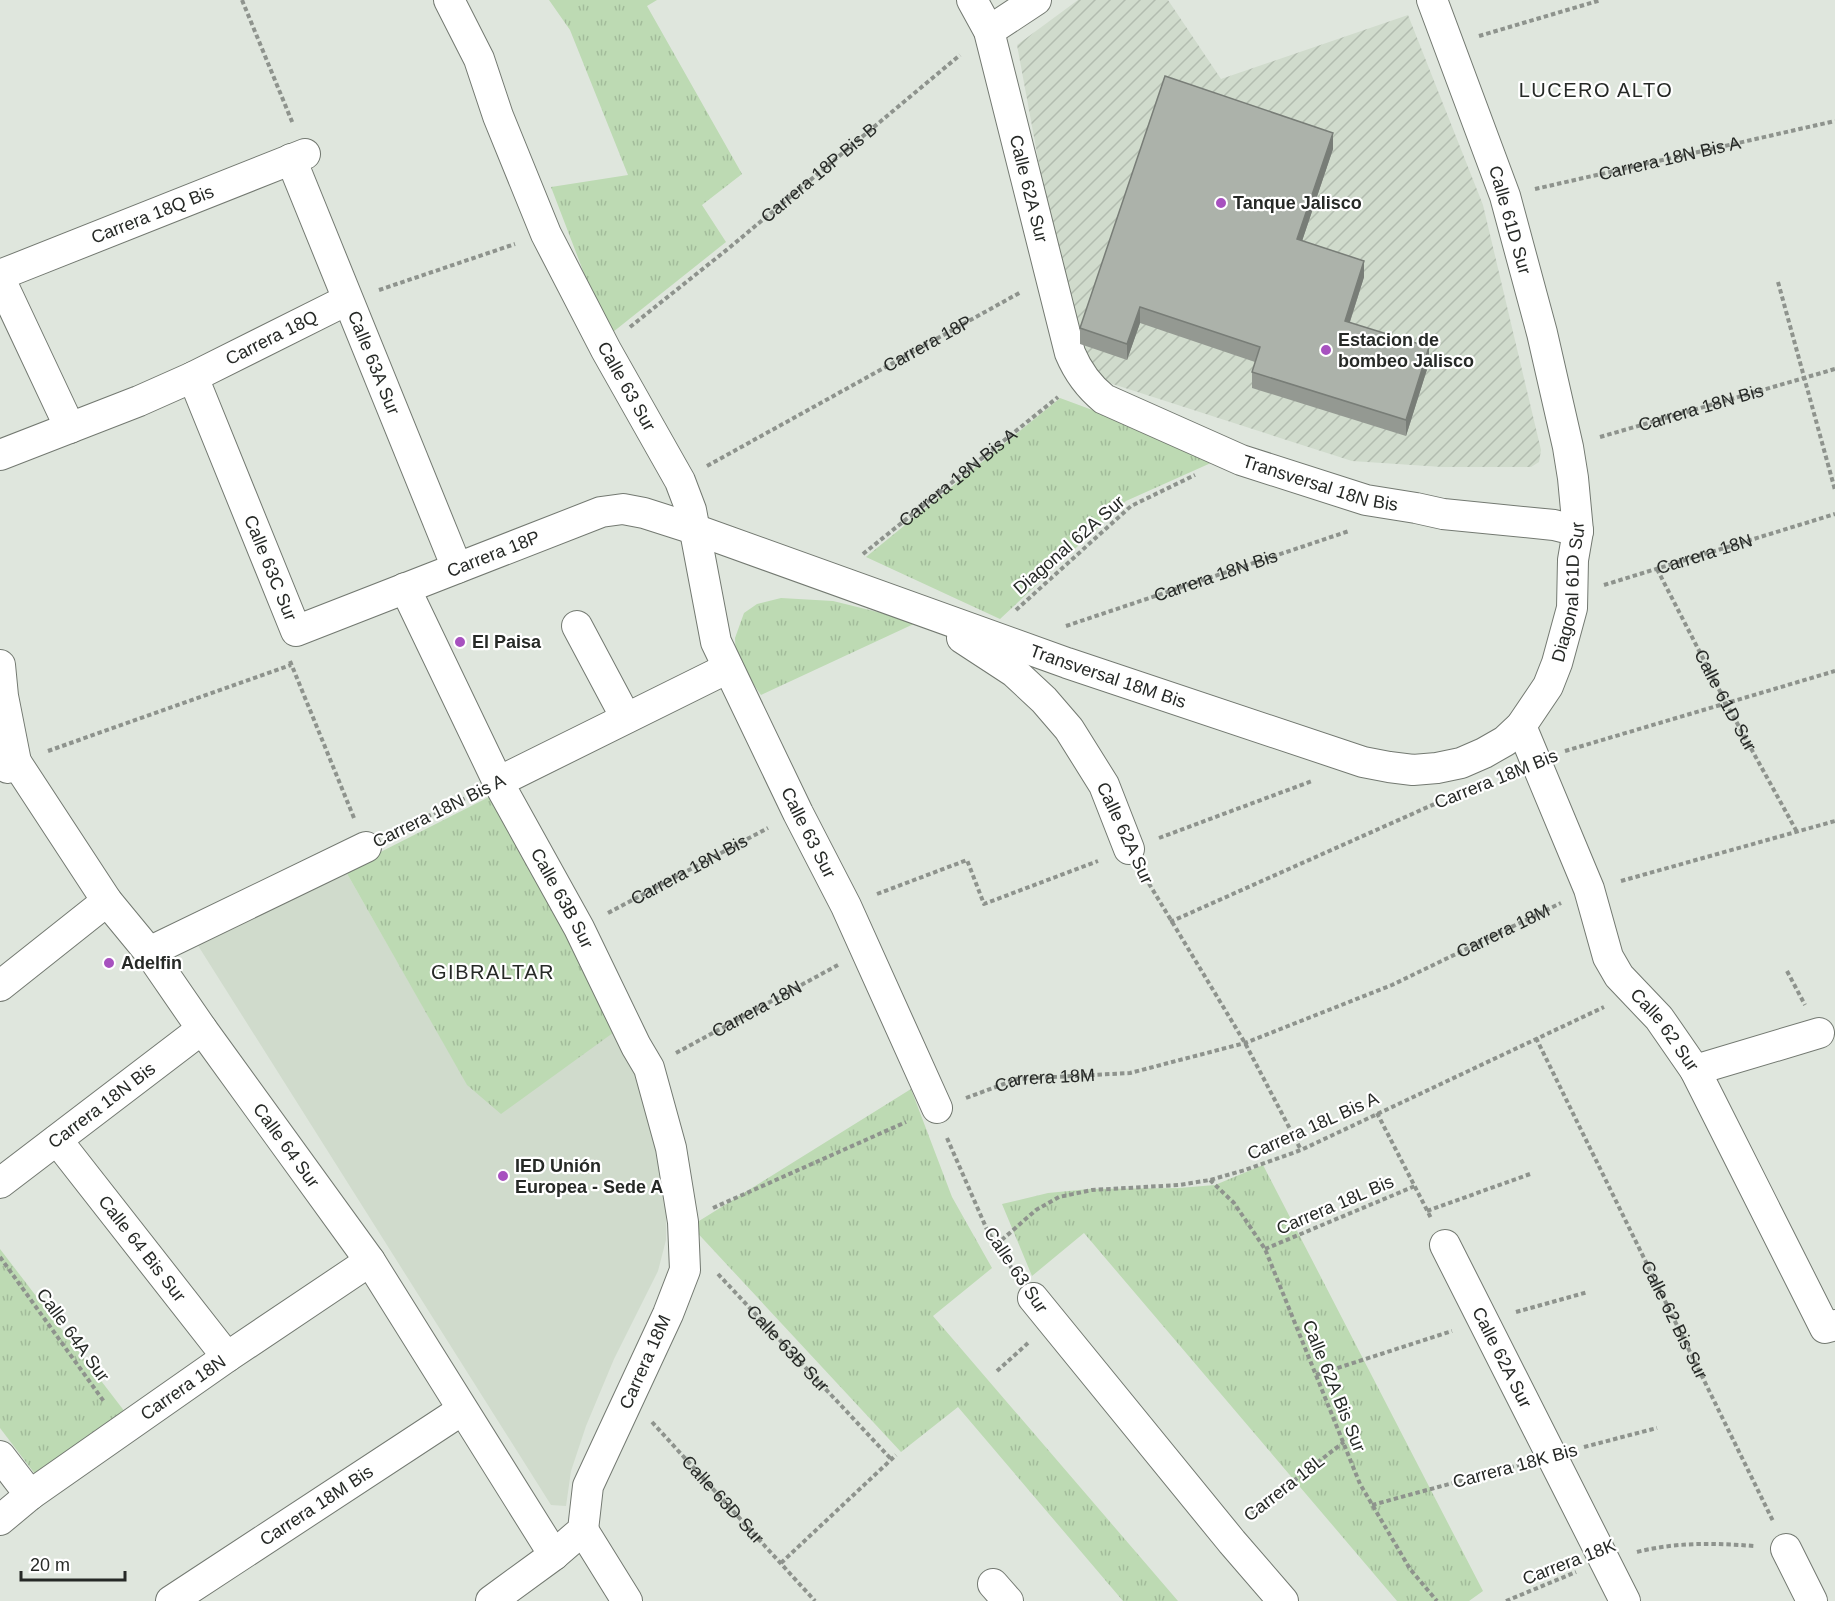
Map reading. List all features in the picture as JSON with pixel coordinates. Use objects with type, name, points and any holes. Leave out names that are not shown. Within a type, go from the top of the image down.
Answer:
[{"type":"street","name":"Calle 63 Sur","points":[[449,0],[479,58],[498,116],[546,234],[606,350],[680,481],[691,510],[716,642],[798,813],[846,906],[937,1108]]},
{"type":"street","name":"Calle 62A Sur","points":[[972,0],[989,31],[1070,353],[1083,379]]},
{"type":"street","points":[[989,31],[1036,0]]},
{"type":"street","name":"Calle 61D Sur","points":[[1432,0],[1505,196],[1542,333],[1568,447]]},
{"type":"street","name":"Carrera 18Q Bis","points":[[0,277],[298,156]]},
{"type":"street","name":"Calle 63A Sur","points":[[298,156],[348,300],[457,568]]},
{"type":"street","points":[[0,277],[70,428]]},
{"type":"street","name":"Carrera 18Q","points":[[0,455],[140,401],[348,300]]},
{"type":"street","name":"Calle 63C Sur","points":[[193,377],[296,631]]},
{"type":"street","name":"Transversal 18N Bis","points":[[1083,379],[1104,399],[1241,460],[1366,500],[1443,514],[1554,525],[1578,531]]},
{"type":"street","name":"Diagonal 61D Sur","points":[[1521,726],[1548,686],[1567,633],[1574,595],[1573,560],[1578,531],[1568,447]]},
{"type":"street","name":"Carrera 18P","points":[[296,631],[601,512],[623,509],[634,511],[694,530]]},
{"type":"street","name":"Transversal 18M Bis","points":[[694,530],[832,577],[1002,640],[1363,762],[1413,770],[1461,763],[1505,741],[1521,726]]},
{"type":"street","name":"Calle 63B Sur","points":[[405,588],[498,782],[579,928],[649,1068],[667,1128],[683,1230]]},
{"type":"street","name":"Calle 62A Sur","points":[[904,605],[1014,672],[1044,700],[1069,729],[1104,784],[1129,849]]},
{"type":"street","points":[[578,626],[626,718]]},
{"type":"street","points":[[0,665],[5,762]]},
{"type":"street","name":"Carrera 18N Bis A","points":[[498,782],[728,668]]},
{"type":"street","name":"Calle 62 Sur","points":[[1521,726],[1589,889],[1608,957],[1619,976],[1659,1018],[1695,1070],[1830,1327]]},
{"type":"street","name":"Calle 64 Sur","points":[[5,762],[107,902],[149,951],[202,1029],[370,1261],[554,1555]]},
{"type":"street","name":"Carrera 18N Bis A","points":[[149,951],[366,847]]},
{"type":"street","points":[[0,986],[107,902]]},
{"type":"street","name":"Carrera 18N Bis","points":[[0,1183],[202,1029]]},
{"type":"street","points":[[1695,1070],[1819,1033]]},
{"type":"street","name":"Calle 64 Bis Sur","points":[[57,1140],[227,1358]]},
{"type":"street","name":"Carrera 18M","points":[[583,1530],[588,1486],[685,1270],[683,1230]]},
{"type":"street","name":"Calle 62A Sur","points":[[1445,1245],[1625,1601]]},
{"type":"street","name":"Carrera 18N","points":[[0,1520],[30,1495],[370,1261]]},
{"type":"street","name":"Calle 63 Sur","points":[[1033,1298],[1225,1534],[1283,1601]]},
{"type":"street","name":"Carrera 18M Bis","points":[[171,1601],[462,1410]]},
{"type":"street","points":[[0,1456],[30,1495]]},
{"type":"street","points":[[491,1601],[554,1555],[583,1530],[627,1601]]},
{"type":"street","points":[[1786,1549],[1812,1601]]},
{"type":"path","points":[[242,0],[298,156]]},
{"type":"path","points":[[1450,45],[1601,0]]},
{"type":"path","name":"Carrera 18P Bis B","points":[[606,350],[614,340],[729,248],[989,31]]},
{"type":"path","name":"Carrera 18N Bis A","points":[[1505,196],[1835,121]]},
{"type":"path","points":[[348,300],[546,234]]},
{"type":"path","name":"Carrera 18P","points":[[680,481],[1050,277]]},
{"type":"path","points":[[1778,282],[1835,490]]},
{"type":"path","name":"Carrera 18N Bis","points":[[1568,447],[1835,369]]},
{"type":"path","name":"Carrera 18N Bis A","points":[[832,577],[1083,379]]},
{"type":"path","name":"Diagonal 62A Sur","points":[[1002,640],[1003,622],[1131,506],[1225,460],[1241,460]]},
{"type":"path","name":"Carrera 18N","points":[[1574,595],[1835,514]]},
{"type":"path","name":"Carrera 18N Bis","points":[[1002,640],[1349,530]]},
{"type":"path","name":"Calle 61D Sur","points":[[1657,569],[1726,703],[1797,832]]},
{"type":"path","name":"Calle 63C Sur","points":[[296,631],[280,638],[366,847]]},
{"type":"path","points":[[5,762],[291,665]]},
{"type":"path","name":"Carrera 18M Bis","points":[[1535,760],[1835,671]]},
{"type":"path","name":"Carrera 18N Bis A","points":[[366,847],[498,782]]},
{"type":"path","name":"Carrera 18M Bis","points":[[1170,922],[1449,798]]},
{"type":"path","name":"Carrera 18N Bis","points":[[579,928],[798,813]]},
{"type":"path","name":"Carrera 18M","points":[[683,1230],[937,1108],[1017,1079],[1130,1073],[1245,1043],[1392,985],[1589,889],[1835,821]]},
{"type":"path","name":"Calle 62A Sur","points":[[1129,849],[1170,922],[1245,1043],[1301,1150]]},
{"type":"path","name":"Carrera 18N","points":[[649,1068],[865,951]]},
{"type":"path","name":"Carrera 18L Bis A","points":[[996,1245],[1036,1210],[1059,1197],[1092,1190],[1179,1185],[1210,1180],[1301,1150],[1635,992]]},
{"type":"path","name":"Calle 62 Bis Sur","points":[[1536,1038],[1786,1549]]},
{"type":"path","name":"Calle 63 Sur","points":[[937,1108],[953,1154],[973,1200],[996,1245],[1033,1298]]},
{"type":"path","points":[[1377,1113],[1445,1245]]},
{"type":"path","points":[[1427,1211],[1530,1174]]},
{"type":"path","name":"Calle 62A Bis Sur","points":[[1210,1180],[1234,1203],[1265,1249],[1360,1484],[1410,1569],[1437,1601]]},
{"type":"path","name":"Carrera 18L Bis","points":[[1265,1249],[1415,1186]]},
{"type":"path","name":"Calle 63B Sur","points":[[683,1230],[892,1460]]},
{"type":"path","name":"Calle 64A Sur","points":[[0,1257],[111,1410],[127,1428]]},
{"type":"path","points":[[998,1371],[1051,1322]]},
{"type":"path","name":"Calle 63D Sur","points":[[629,1398],[815,1601]]},
{"type":"path","name":"Carrera 18K Bis","points":[[1372,1505],[1657,1428]]},
{"type":"path","name":"Carrera 18L","points":[[1225,1534],[1344,1442]]},
{"type":"path","points":[[781,1563],[896,1455]]},
{"type":"path","name":"Carrera 18K","points":[[1506,1601],[1605,1559],[1654,1547],[1710,1542],[1786,1549]]},
{"type":"shaded area","points":[[1078,0],[1168,0],[1221,79],[1408,15],[1483,205],[1541,450],[1539,462],[1531,467],[1442,467],[1352,461],[1097,379],[1073,348],[1017,45]]},
{"type":"shaded area","name":"IED Unión Europea - Sede A","points":[[345,870],[467,1084],[617,1030],[643,1088],[658,1148],[666,1205],[666,1240],[658,1271],[614,1359],[586,1426],[571,1471],[566,1506],[551,1505],[197,944]]},
{"type":"green space","points":[[549,0],[657,0],[647,6],[742,174],[702,205],[726,242],[608,336],[551,187],[628,175],[570,30]]},
{"type":"green space","points":[[1060,398],[1222,458],[1126,501],[1000,619],[866,557]]},
{"type":"green space","points":[[781,598],[833,601],[918,622],[761,695],[736,659],[735,638],[744,613],[757,604]]},
{"type":"green space","points":[[491,796],[617,1030],[501,1114],[467,1085],[345,870]]},
{"type":"green space","points":[[911,1089],[952,1197],[992,1268],[933,1316],[1178,1601],[1123,1601],[958,1407],[901,1452],[691,1226]]},
{"type":"green space","points":[[1263,1165],[1483,1591],[1469,1601],[1397,1601],[1084,1233],[1032,1276],[1002,1204],[1048,1193],[1089,1189],[1179,1188],[1215,1185]]},
{"type":"green space","points":[[0,1249],[125,1412],[38,1478],[0,1428]]},
{"type":"building","name":"Tanque Jalisco","points":[[1165,76],[1333,133],[1297,239],[1364,261],[1345,321],[1429,347],[1406,420],[1252,372],[1260,347],[1140,307],[1127,344],[1080,328]]},
{"type":"place","name":"Tanque Jalisco","points":[[1221,203]]},
{"type":"place","name":"Estacion de bombeo Jalisco","points":[[1326,350]]},
{"type":"place","name":"El Paisa","points":[[460,642]]},
{"type":"place","name":"Adelfin","points":[[109,963]]},
{"type":"place","name":"IED Unión Europea - Sede A","points":[[503,1176]]},
{"type":"district","name":"LUCERO ALTO","points":[[1596,90]]},
{"type":"district","name":"GIBRALTAR","points":[[493,972]]}]
